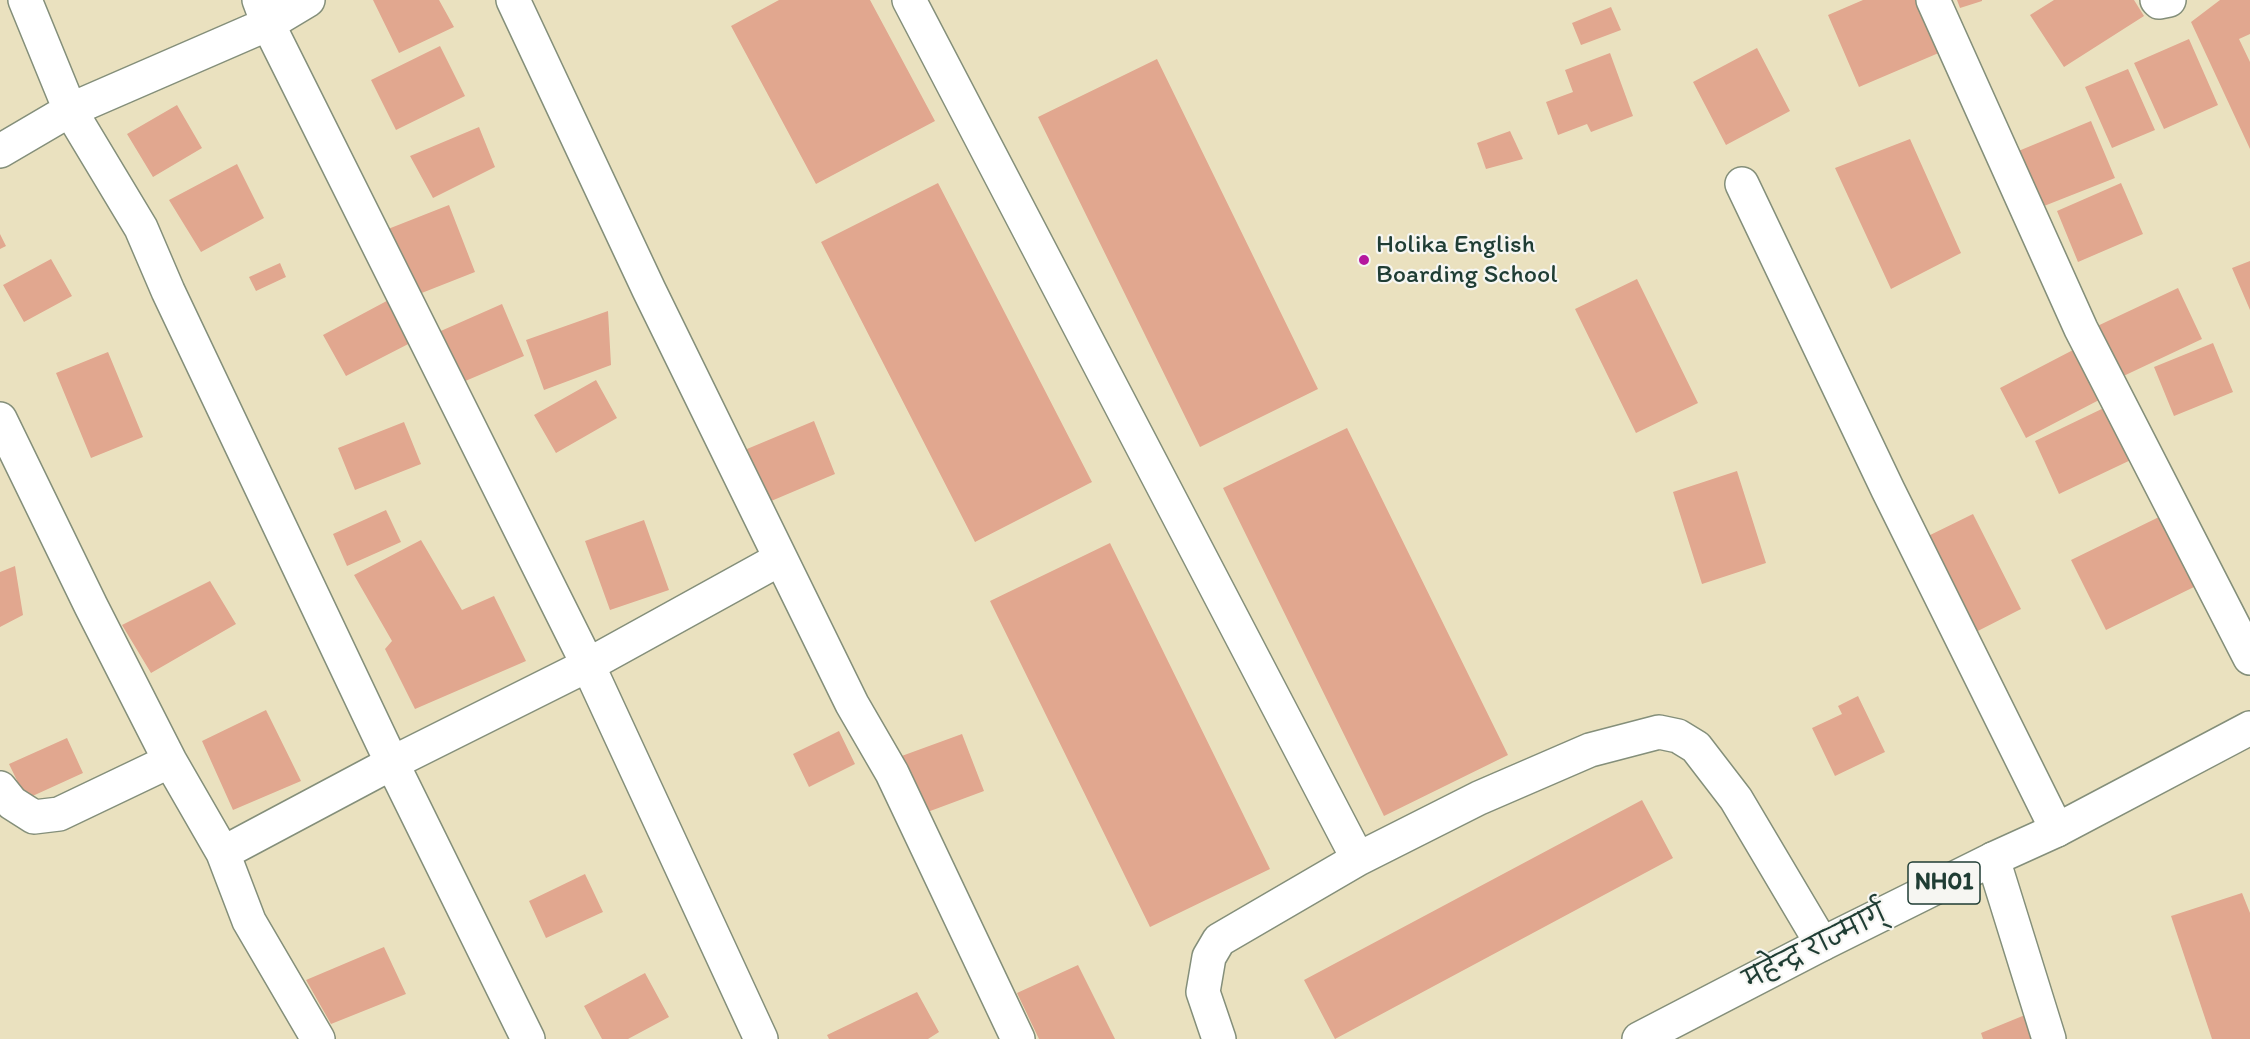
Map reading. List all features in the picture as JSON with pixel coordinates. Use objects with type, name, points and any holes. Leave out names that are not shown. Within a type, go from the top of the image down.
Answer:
[{"type":"main road","points":[[25,0],[70,110],[141,228],[168,291],[392,764],[528,1039]]},
{"type":"main road","points":[[0,151],[70,110],[263,12],[308,0]]},
{"type":"main road","points":[[513,0],[649,290],[852,704],[892,773],[1018,1039]]},
{"type":"main road","points":[[909,0],[1359,859]]},
{"type":"main road","points":[[1933,0],[2081,329],[2250,658]]},
{"type":"main road","points":[[2157,0],[2158,2],[2169,0]]},
{"type":"main road","points":[[263,12],[588,664],[761,1039]]},
{"type":"main road","points":[[1742,184],[1888,490],[2057,830]]},
{"type":"main road","points":[[0,419],[170,761],[223,853],[249,921],[318,1039]]},
{"type":"main road","points":[[223,853],[588,664],[780,559]]},
{"type":"main road","name":"महेन्द्र राज्मार्ग्","points":[[1639,1039],[1822,944],[1993,859],[2057,830],[2250,728]]},
{"type":"main road","points":[[1219,1039],[1203,992],[1209,957],[1219,940],[1359,859],[1479,798],[1590,750],[1659,732],[1678,736],[1696,747],[1736,799],[1822,944]]},
{"type":"main road","points":[[0,788],[12,803],[34,817],[59,814],[170,761]]},
{"type":"main road","points":[[1993,859],[2049,1039]]},
{"type":"building","points":[[373,0],[439,0],[454,27],[399,53]]},
{"type":"building","points":[[779,0],[870,0],[935,121],[816,184],[731,26]]},
{"type":"building","points":[[1863,0],[1919,0],[1941,52],[1859,87],[1828,15]]},
{"type":"building","points":[[1957,0],[1982,0],[1982,1],[1960,8]]},
{"type":"building","points":[[2054,0],[2134,0],[2144,16],[2064,67],[2030,15]]},
{"type":"building","points":[[2220,0],[2250,0],[2250,34],[2239,39],[2250,62],[2250,149],[2191,22]]},
{"type":"building","points":[[1611,7],[1621,30],[1581,45],[1572,23]]},
{"type":"building","points":[[2189,39],[2218,105],[2164,129],[2134,63]]},
{"type":"building","points":[[440,46],[465,96],[396,130],[371,80]]},
{"type":"building","points":[[1757,48],[1790,111],[1726,145],[1693,82]]},
{"type":"building","points":[[1610,53],[1633,116],[1591,132],[1587,124],[1558,135],[1546,102],[1573,92],[1565,70]]},
{"type":"building","points":[[1157,59],[1318,389],[1200,447],[1038,117]]},
{"type":"building","points":[[2128,69],[2155,130],[2112,148],[2085,87]]},
{"type":"building","points":[[177,105],[202,148],[153,177],[127,134]]},
{"type":"building","points":[[2091,121],[2115,178],[2039,208],[2016,152]]},
{"type":"building","points":[[479,127],[495,167],[433,198],[410,156]]},
{"type":"building","points":[[1510,131],[1523,159],[1486,169],[1477,143]]},
{"type":"building","points":[[1910,139],[1961,253],[1891,289],[1835,168]]},
{"type":"building","points":[[237,164],[264,218],[201,252],[169,200]]},
{"type":"building","points":[[938,183],[1092,482],[975,542],[821,242]]},
{"type":"building","points":[[2121,183],[2143,234],[2078,262],[2057,211]]},
{"type":"building","points":[[449,205],[475,272],[409,298],[383,231]]},
{"type":"building","points":[[0,234],[6,246],[0,249]]},
{"type":"building","points":[[51,259],[72,296],[24,322],[3,285]]},
{"type":"building","points":[[2250,261],[2250,310],[2232,268]]},
{"type":"building","points":[[280,263],[286,277],[256,291],[249,277]]},
{"type":"building","points":[[1637,279],[1698,403],[1636,433],[1575,309]]},
{"type":"building","points":[[2178,288],[2202,339],[2115,380],[2091,329]]},
{"type":"building","points":[[396,296],[418,339],[346,376],[323,335]]},
{"type":"building","points":[[502,304],[524,356],[456,385],[434,334]]},
{"type":"building","points":[[608,311],[611,365],[544,390],[526,340]]},
{"type":"building","points":[[2213,343],[2233,392],[2174,416],[2154,367]]},
{"type":"building","points":[[2073,350],[2099,400],[2026,438],[2000,388]]},
{"type":"building","points":[[108,352],[143,437],[91,458],[56,373]]},
{"type":"building","points":[[596,380],[617,418],[556,453],[534,415]]},
{"type":"building","points":[[2110,405],[2135,458],[2059,494],[2035,441]]},
{"type":"building","points":[[814,421],[835,474],[757,507],[735,454]]},
{"type":"building","points":[[404,422],[421,464],[355,490],[338,448]]},
{"type":"building","points":[[1347,428],[1508,755],[1384,816],[1223,488]]},
{"type":"building","points":[[1737,471],[1766,563],[1702,584],[1673,492]]},
{"type":"building","points":[[386,510],[401,542],[347,566],[333,534]]},
{"type":"building","points":[[1973,514],[2021,609],[1970,635],[1922,539]]},
{"type":"building","points":[[2159,517],[2194,587],[2106,630],[2071,560]]},
{"type":"building","points":[[644,520],[669,590],[610,610],[585,541]]},
{"type":"building","points":[[421,540],[462,610],[494,596],[526,661],[415,709],[385,649],[392,641],[354,575]]},
{"type":"building","points":[[1110,543],[1270,869],[1150,927],[990,601]]},
{"type":"building","points":[[15,566],[23,615],[0,627],[0,572]]},
{"type":"building","points":[[210,581],[236,624],[151,673],[122,625]]},
{"type":"building","points":[[1858,696],[1885,752],[1835,776],[1812,728],[1842,714],[1838,706]]},
{"type":"building","points":[[266,710],[301,781],[233,810],[202,741]]},
{"type":"building","points":[[839,731],[855,764],[809,787],[793,754]]},
{"type":"building","points":[[962,734],[984,791],[898,823],[877,765]]},
{"type":"building","points":[[67,738],[83,773],[26,799],[9,764]]},
{"type":"building","points":[[1642,800],[1673,858],[1335,1039],[1304,980]]},
{"type":"building","points":[[585,874],[603,912],[546,938],[529,901]]},
{"type":"building","points":[[2242,893],[2250,913],[2250,1039],[2212,1039],[2171,916]]},
{"type":"building","points":[[384,947],[406,994],[331,1024],[306,980]]},
{"type":"building","points":[[1078,965],[1115,1039],[1039,1039],[1017,993]]},
{"type":"building","points":[[645,973],[669,1017],[628,1039],[602,1039],[584,1006]]},
{"type":"building","points":[[917,992],[939,1032],[928,1039],[829,1039],[827,1035]]},
{"type":"building","points":[[2025,1015],[2033,1039],[1983,1039],[1981,1033]]},
{"type":"place","name":"Holika English Boarding School","points":[[1364,260]]}]
